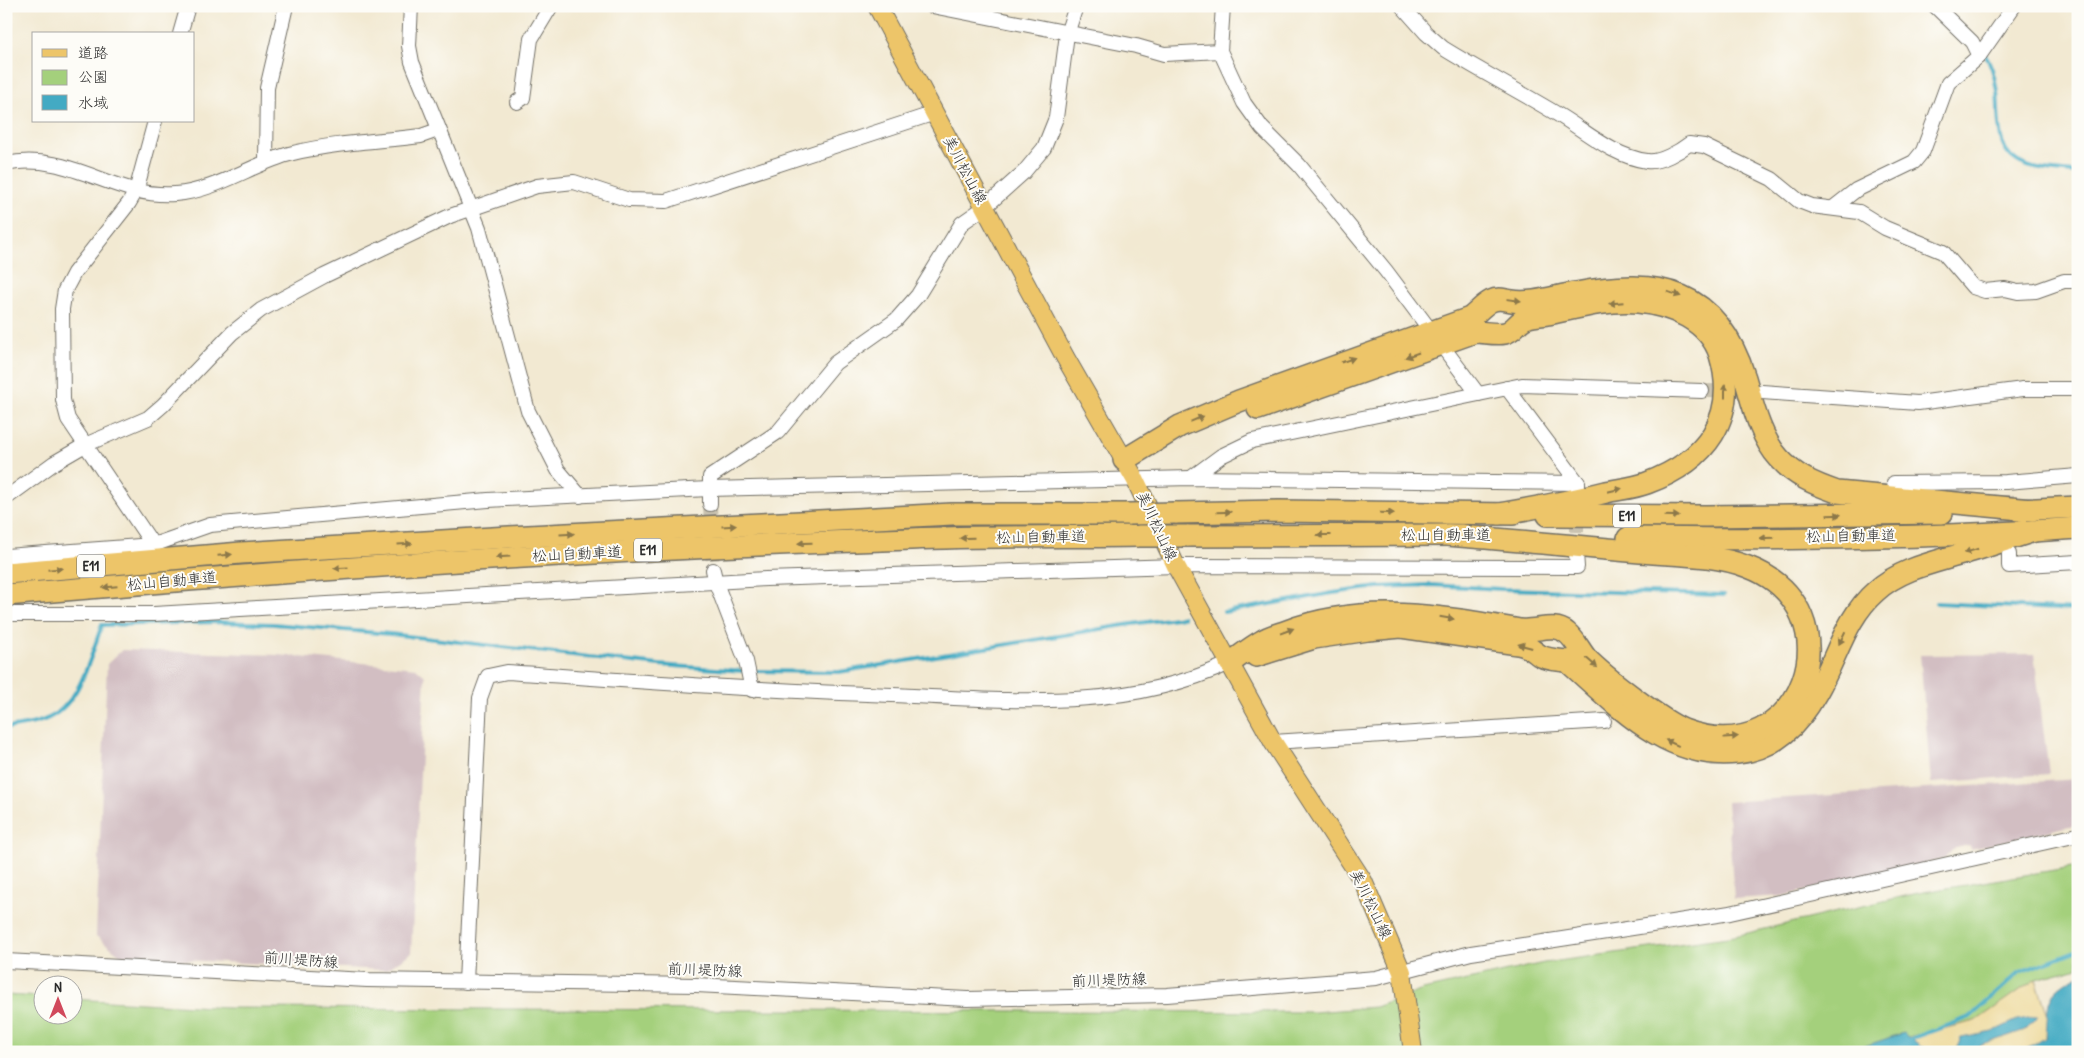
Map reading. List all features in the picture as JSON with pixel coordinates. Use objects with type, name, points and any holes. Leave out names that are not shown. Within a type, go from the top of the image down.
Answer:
[{"type":"highway","points":[[1124,460],[1180,442],[1435,338],[1470,318],[1490,302],[1501,298],[1528,302],[1608,287],[1636,286],[1658,288],[1699,305],[1715,320],[1729,338],[1742,367],[1764,434],[1778,456],[1793,472],[1811,483],[1837,492],[2032,510]]},
{"type":"highway","points":[[1435,338],[1475,332],[1505,334],[1526,318],[1613,302],[1638,301],[1664,307],[1688,317],[1704,328],[1719,351],[1725,374],[1725,400],[1720,424],[1709,442],[1692,458],[1676,469],[1646,484],[1567,502],[1499,514]]},
{"type":"highway","name":"松山自動車道","points":[[6,573],[176,558],[499,538],[952,514],[1129,514],[1278,511],[1706,516],[1888,515],[2078,507]]},
{"type":"highway","name":"松山自動車道","points":[[6,595],[500,557],[913,539],[1448,535],[1706,539],[2034,531],[2078,528]]},
{"type":"highway","points":[[1230,663],[1314,638],[1384,628],[1401,627],[1518,644],[1532,647],[1539,655],[1554,660],[1567,661],[1634,720],[1670,742],[1702,753],[1721,755],[1742,752],[1764,747],[1784,736],[1797,723],[1823,682],[1849,625],[1876,590],[1894,578],[1926,563],[2034,531]]},
{"type":"highway","points":[[1230,663],[1263,640],[1310,622],[1352,614],[1427,615],[1529,631],[1557,627],[1569,634],[1576,647],[1589,661],[1662,718],[1679,728],[1698,735],[1717,738],[1740,736],[1759,731],[1773,723],[1790,707],[1800,689],[1806,669],[1808,650],[1806,629],[1801,612],[1787,593],[1772,580],[1749,567],[1690,556],[1448,535]]},
{"type":"main road","name":"美川松山線","points":[[877,6],[1065,357],[1135,479],[1176,566],[1272,742],[1363,881],[1402,972],[1413,1052]]},
{"type":"street","points":[[181,32],[188,6]]},
{"type":"street","points":[[266,161],[267,88],[286,6]]},
{"type":"street","points":[[411,6],[408,46],[419,83],[484,247],[528,411],[558,470],[580,496]]},
{"type":"street","points":[[517,102],[522,98],[530,39],[551,6]]},
{"type":"street","points":[[932,6],[984,12],[1067,34],[1136,46],[1164,54],[1220,51]]},
{"type":"street","points":[[710,504],[710,477],[778,432],[836,363],[896,320],[918,295],[962,224],[985,207],[1024,172],[1044,148],[1052,134],[1056,118],[1067,34],[1076,6]]},
{"type":"street","points":[[1224,6],[1220,51],[1244,103],[1262,128],[1299,165],[1368,248],[1478,394]]},
{"type":"street","points":[[1402,6],[1426,33],[1443,48],[1582,129],[1609,150],[1629,158],[1650,162],[1681,150],[1689,144],[1704,146],[1772,179],[1799,200],[1812,206],[1859,212],[1885,228],[1943,252],[1973,287],[1985,291],[2036,291],[2064,281],[2078,282]]},
{"type":"street","points":[[1935,6],[1972,42],[1980,56]]},
{"type":"street","points":[[1833,208],[1856,190],[1914,162],[1922,151],[1948,83],[1980,56],[2014,6]]},
{"type":"street","points":[[6,498],[85,445],[148,418],[164,406],[232,333],[261,310],[333,272],[450,216],[537,186],[574,182],[629,200],[666,201],[935,113]]},
{"type":"street","points":[[153,545],[68,419],[63,400],[62,309],[65,290],[74,273],[129,203],[136,190],[155,122]]},
{"type":"street","points":[[6,164],[42,160],[68,166],[136,190],[157,194],[197,191],[266,161],[295,153],[421,136],[438,130]]},
{"type":"street","points":[[1191,478],[1221,456],[1252,441],[1522,385],[1702,391]]},
{"type":"street","points":[[6,556],[153,545],[210,525],[488,500],[709,489],[1191,478],[1578,486],[1507,388]]},
{"type":"street","points":[[1762,392],[1918,403],[2023,390],[2078,389]]},
{"type":"street","points":[[1894,483],[2006,489],[2078,476]]},
{"type":"street","points":[[6,614],[154,614],[714,576],[766,579],[1176,566],[1577,567],[1576,552]]},
{"type":"street","points":[[2009,554],[2009,566],[2078,562]]},
{"type":"street","points":[[714,576],[746,661],[751,683]]},
{"type":"street","points":[[466,982],[480,698],[488,676],[507,672],[751,683],[1023,700],[1079,700],[1165,688],[1200,677],[1230,663]]},
{"type":"street","points":[[1272,742],[1604,721]]},
{"type":"street","name":"前川堤防線","points":[[6,961],[366,980],[696,985],[967,999],[1166,995],[1376,978],[1471,953],[1730,913],[2078,834]]},
{"type":"shaded area","points":[[122,650],[278,655],[416,668],[425,676],[411,953],[385,970],[123,957],[96,936],[107,664]]},
{"type":"shaded area","points":[[2034,654],[2049,774],[1931,783],[1920,655]]},
{"type":"shaded area","points":[[2078,779],[2078,824],[1971,849],[1969,845],[1952,849],[1945,859],[1782,896],[1734,899],[1727,802]]},
{"type":"green space","points":[[2078,866],[2078,968],[2036,979],[1976,1021],[1845,1052],[6,1052],[6,995],[32,996],[32,1026],[82,1026],[82,1000],[228,1008],[1314,1012],[1375,1007],[1423,990],[1544,963],[1735,936],[1918,893]]},
{"type":"sand","points":[[2036,979],[2060,1052],[1845,1052],[1976,1021]]},
{"type":"water","points":[[2078,975],[2078,1052],[2023,1052],[2046,1037],[2048,1007],[2053,993]]},
{"type":"water","points":[[2039,1016],[2025,1030],[1962,1052],[1955,1052],[1961,1038],[1992,1032],[2017,1020]]},
{"type":"water","points":[[1903,1033],[1921,1047],[1941,1052],[1847,1052]]},
{"type":"waterway","points":[[1984,52],[1994,76],[2000,134],[2008,152],[2015,160],[2031,167],[2078,174]]},
{"type":"waterway","points":[[1224,612],[1378,587],[1431,585],[1501,589],[1724,595]]},
{"type":"waterway","points":[[1937,603],[2078,610]]},
{"type":"waterway","points":[[752,671],[839,672],[1183,617]]},
{"type":"waterway","points":[[6,728],[44,720],[67,704],[82,680],[102,625],[213,622],[274,624],[390,634],[659,665],[745,671]]},
{"type":"waterway","points":[[1908,1040],[1970,1017],[2020,972],[2078,950]]},
{"type":"tunnel","points":[[1702,391],[1757,392]]},
{"type":"tunnel","points":[[2007,495],[2008,541]]},
{"type":"tunnel","points":[[710,504],[713,570]]},
{"type":"tunnel","points":[[1576,553],[1578,508]]}]
